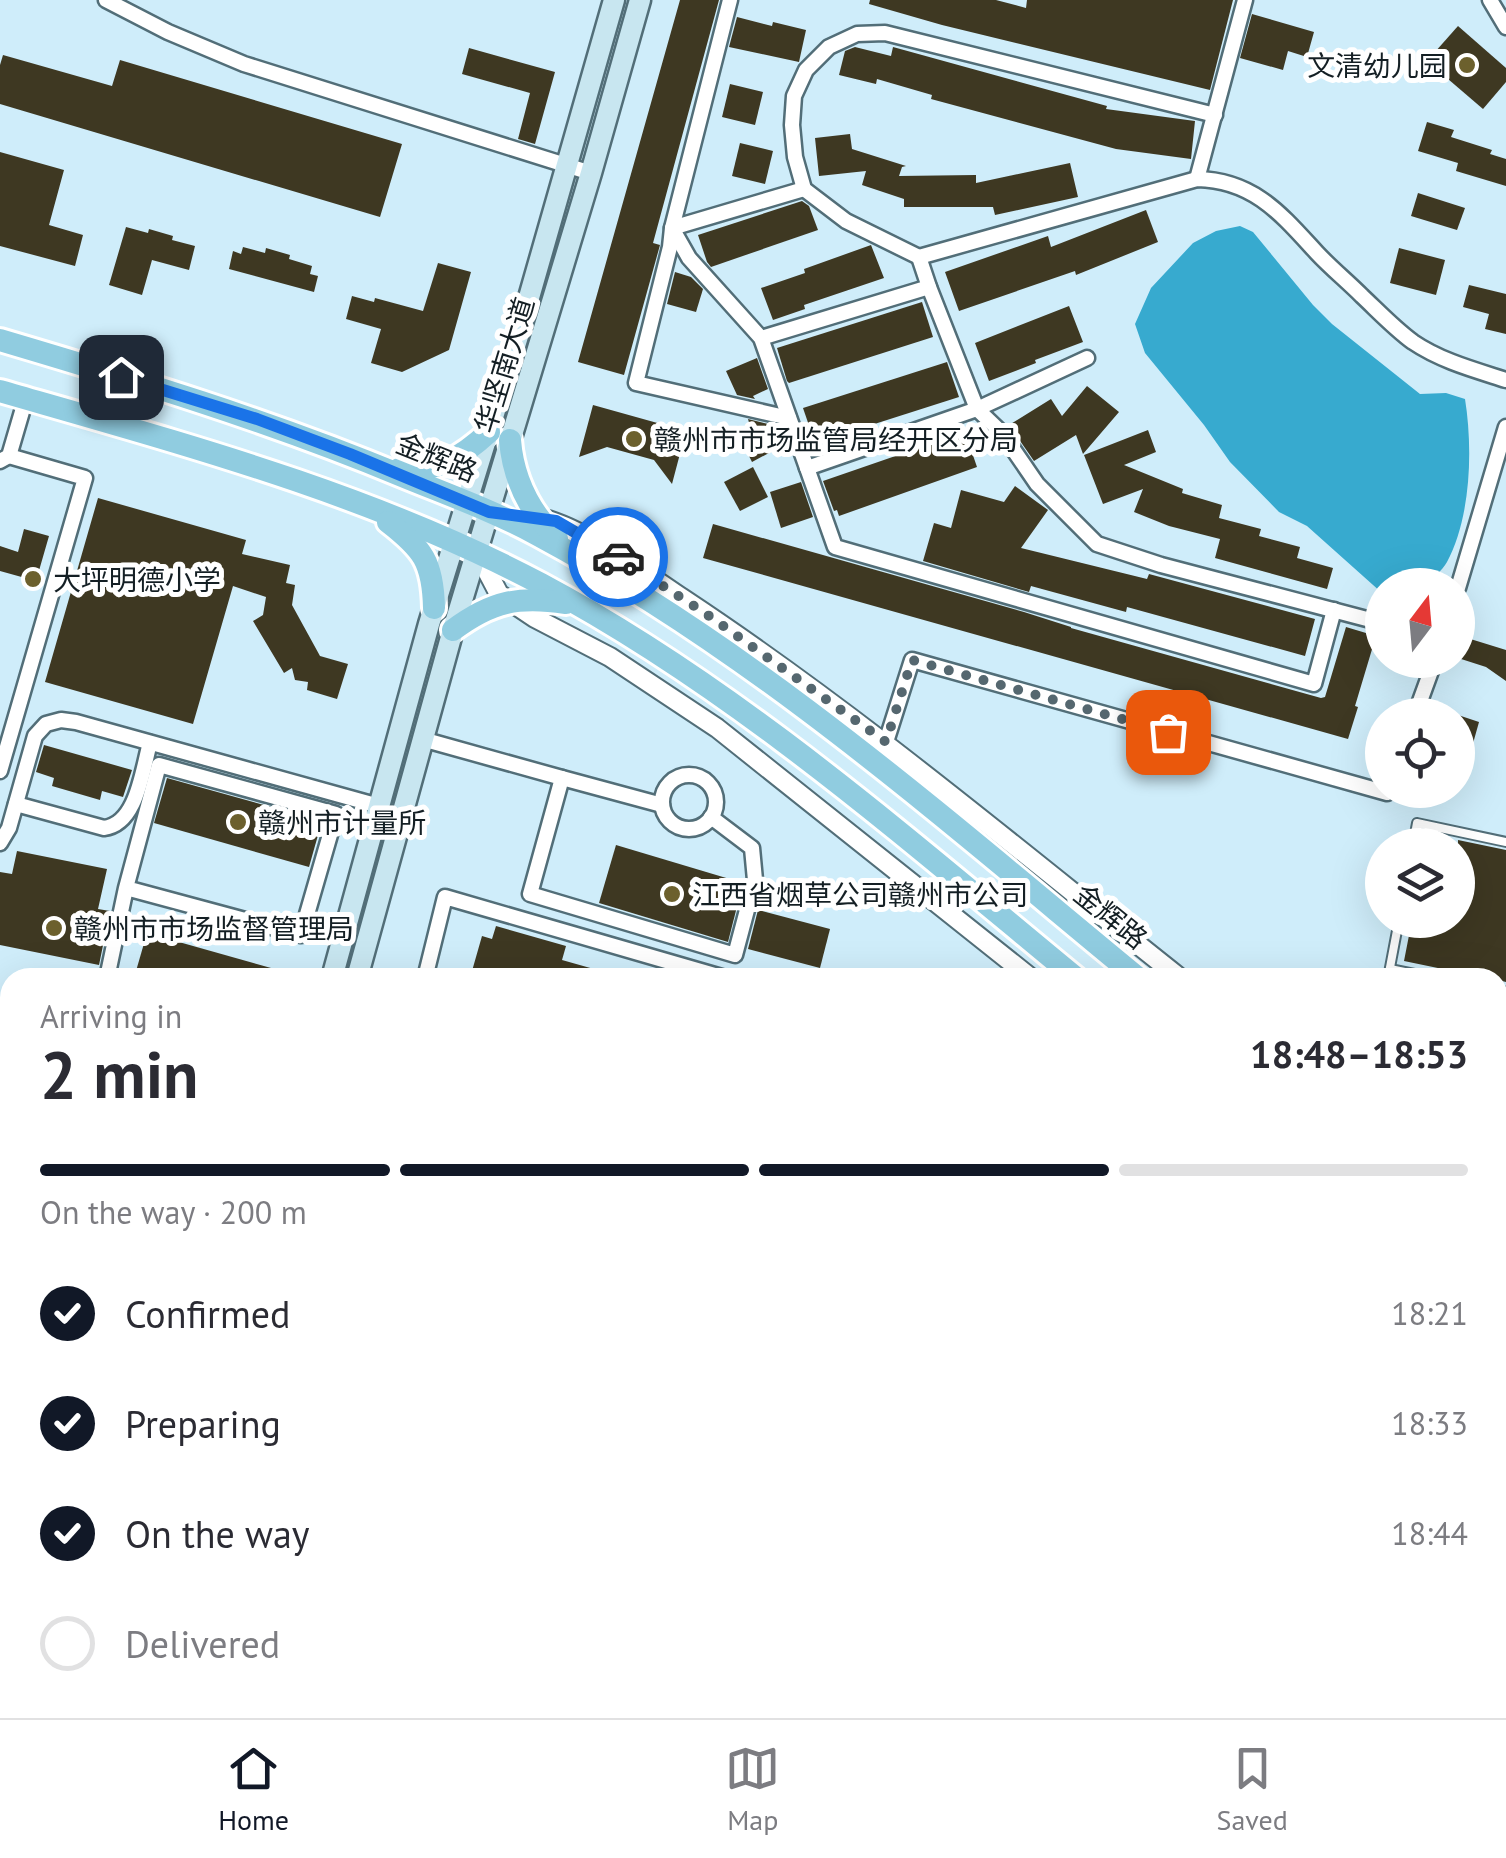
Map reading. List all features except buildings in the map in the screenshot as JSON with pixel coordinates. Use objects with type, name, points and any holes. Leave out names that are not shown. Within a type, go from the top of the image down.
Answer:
[{"type":"main road","name":"华坚南大道","points":[[360,968],[452,630],[489,512],[499,436],[567,165],[614,0]]},
{"type":"main road","name":"华坚南大道","points":[[335,968],[466,502],[499,436],[591,172],[640,0]]},
{"type":"main road","name":"金辉路","points":[[0,340],[257,419],[466,502],[579,558],[666,611],[843,736],[1126,968]]},
{"type":"main road","points":[[0,391],[242,462],[364,505],[454,541],[580,606],[726,697],[1064,968]]},
{"type":"main road","points":[[380,466],[414,471],[434,468],[499,436],[537,517],[579,558]]},
{"type":"main road","points":[[364,505],[411,540],[424,558],[434,578],[434,608]]},
{"type":"main road","points":[[452,630],[488,608],[510,601],[580,606]]},
{"type":"street","points":[[106,0],[244,64],[591,172]]},
{"type":"street","points":[[730,0],[636,383],[790,418]]},
{"type":"street","points":[[1197,179],[1245,0]]},
{"type":"street","points":[[1490,0],[1506,27]]},
{"type":"street","points":[[1215,115],[885,33],[857,34],[829,47],[806,70],[794,96],[792,125],[804,189],[846,221],[920,256],[1197,179],[1218,179],[1244,188],[1292,225],[1413,342],[1439,357],[1506,380]]},
{"type":"street","points":[[672,228],[804,189]]},
{"type":"street","points":[[672,228],[689,258],[761,338],[835,547],[1314,684],[1334,610]]},
{"type":"street","points":[[920,256],[977,409],[1002,433],[1037,484],[1097,544],[1160,565],[1365,619]]},
{"type":"street","points":[[761,338],[929,286]]},
{"type":"street","points":[[807,468],[977,409],[1087,358]]},
{"type":"street","points":[[0,771],[85,478],[4,459],[26,398]]},
{"type":"street","points":[[1464,568],[1506,428]]},
{"type":"street","points":[[489,512],[556,521],[705,613],[886,742],[1168,968]]},
{"type":"street","points":[[476,552],[499,594],[610,657],[716,728],[1018,968]]},
{"type":"street","points":[[886,742],[912,660],[1365,786]]},
{"type":"street","points":[[0,708],[17,712]]},
{"type":"street","points":[[0,844],[9,828],[35,736],[46,724],[61,720],[378,806]]},
{"type":"street","points":[[422,739],[662,806]]},
{"type":"street","points":[[16,804],[104,828],[116,826],[130,810],[150,743]]},
{"type":"street","points":[[109,968],[126,888],[159,765],[336,814],[302,936],[126,888]]},
{"type":"street","points":[[686,775],[704,779],[714,791],[716,806],[711,817],[702,826],[685,829],[669,821],[662,796],[670,782],[686,775]]},
{"type":"street","points":[[562,778],[530,894],[734,955],[755,880],[752,848],[711,817]]},
{"type":"street","points":[[428,968],[446,897],[691,968]]},
{"type":"lane","points":[[1417,828],[1418,823],[1441,828]]},
{"type":"lane","points":[[1475,835],[1506,842]]},
{"type":"lane","points":[[1390,968],[1396,938]]},
{"type":"water","points":[[1240,226],[1253,232],[1332,324],[1420,394],[1446,393],[1465,399],[1468,482],[1461,525],[1442,568],[1365,568],[1365,578],[1307,526],[1279,512],[1230,462],[1145,353],[1135,324],[1151,288],[1193,243],[1216,231]]},
{"type":"way so far","points":[[618,557],[705,613],[886,742],[912,660],[1168,732]]},
{"type":"place","name":"文清幼儿园","points":[[1467,65]]},
{"type":"place","name":"赣州市市场监管局经开区分局","points":[[634,439]]},
{"type":"place","name":"大坪明德小学","points":[[33,579]]},
{"type":"place","name":"赣州市计量所","points":[[238,822]]},
{"type":"place","name":"江西省烟草公司赣州市公司","points":[[672,894]]},
{"type":"place","name":"赣州市市场监督管理局","points":[[54,928]]},
{"type":"route","points":[[121,377],[257,419],[489,512],[556,521],[618,557]]}]
